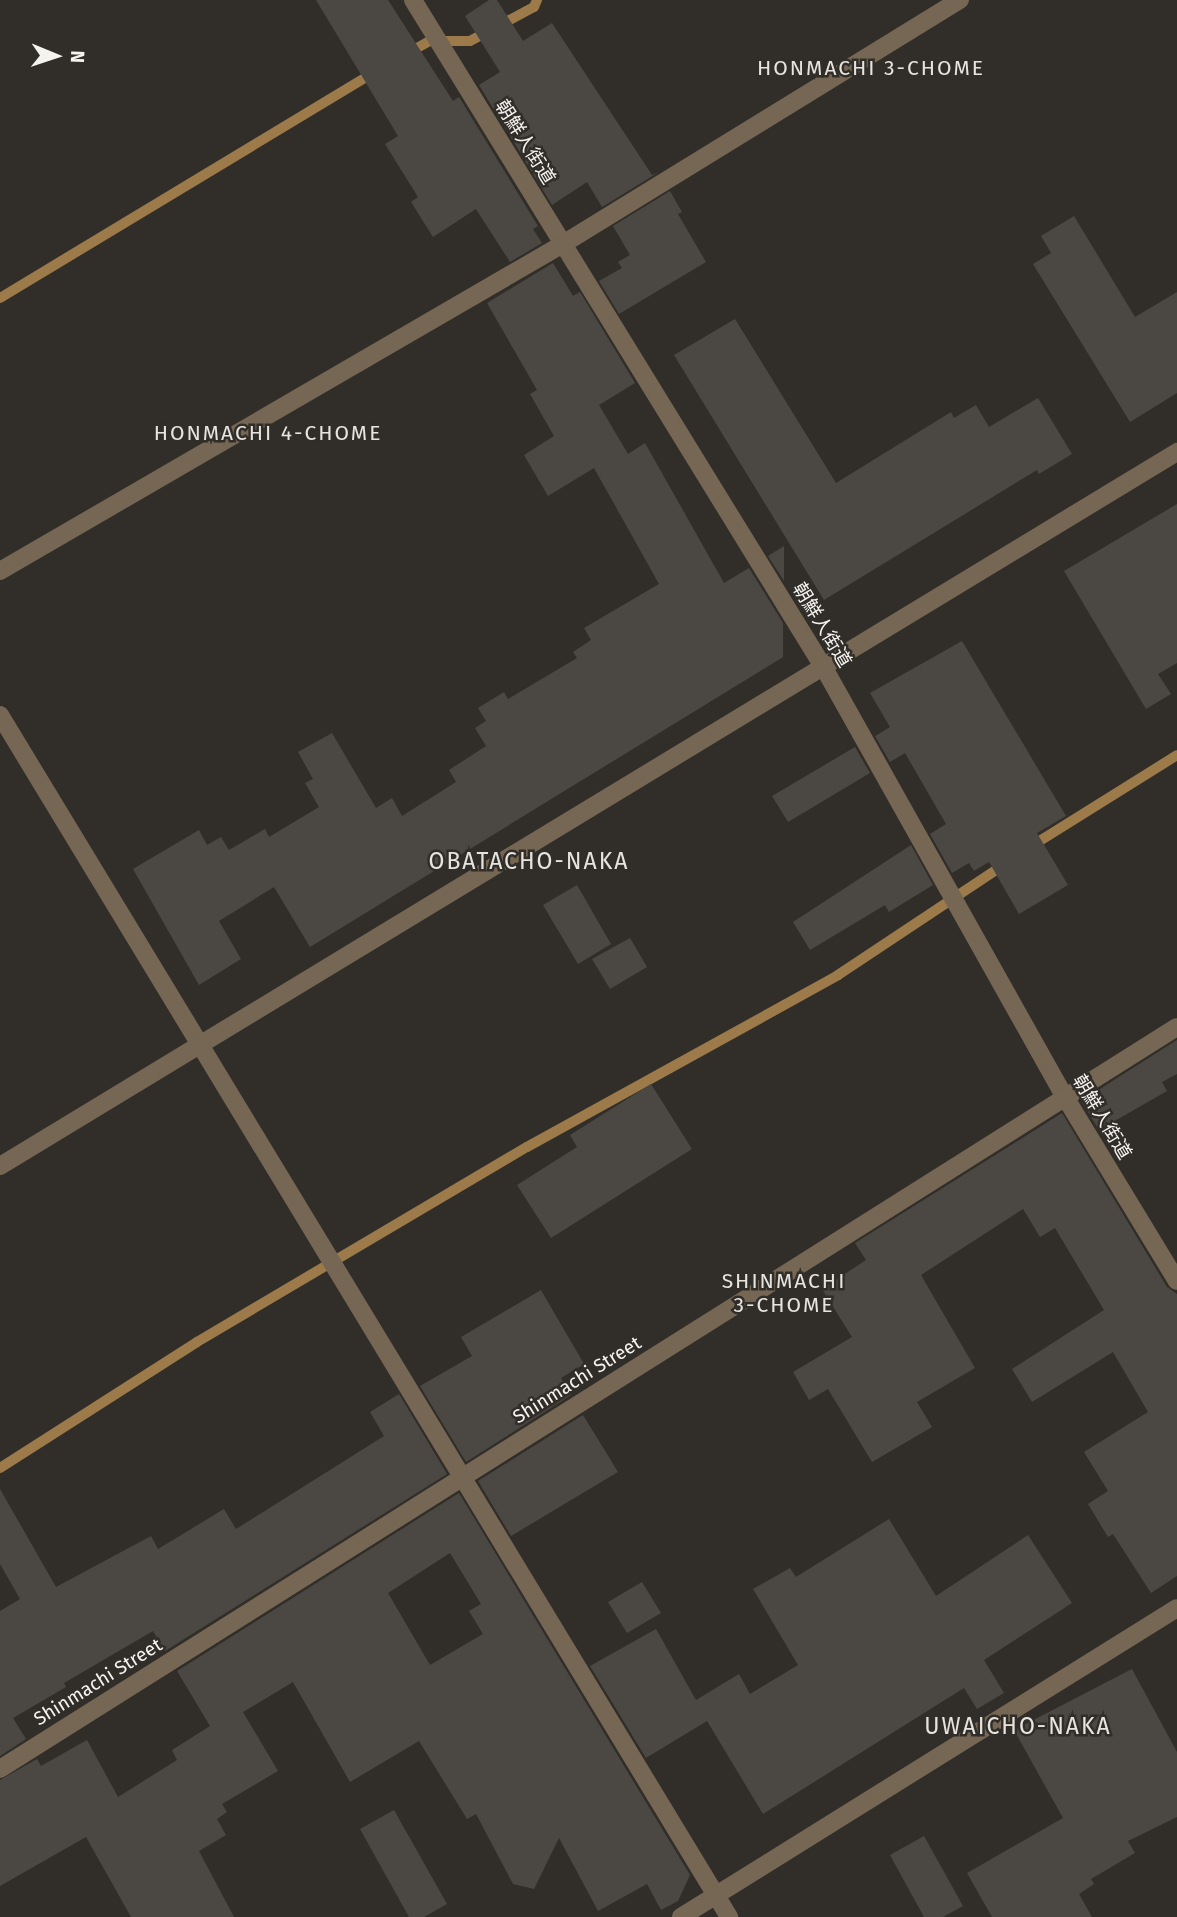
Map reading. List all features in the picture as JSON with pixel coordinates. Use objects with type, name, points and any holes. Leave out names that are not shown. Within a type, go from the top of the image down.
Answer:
[{"type":"street","name":"朝鮮人街道","points":[[413,0],[824,668],[1065,1097],[1177,1281]]},
{"type":"street","points":[[0,571],[563,244],[960,0]]},
{"type":"street","points":[[0,1166],[1177,452]]},
{"type":"street","points":[[0,715],[729,1917]]},
{"type":"street","name":"Shinmachi Street","points":[[0,1769],[1177,1027]]},
{"type":"street","points":[[681,1917],[1177,1608]]},
{"type":"building","points":[[316,0],[388,0],[453,101],[459,97],[538,226],[533,229],[542,243],[510,262],[476,209],[433,237],[411,202],[418,197],[385,144],[398,136]]},
{"type":"building","points":[[489,0],[497,0],[523,41],[552,23],[652,175],[659,172],[602,207],[587,182],[552,205],[479,85],[500,72],[465,16]]},
{"type":"building","points":[[670,191],[682,212],[678,214],[706,262],[619,314],[599,281],[622,268],[618,262],[630,255],[613,226]]},
{"type":"building","points":[[1074,216],[1135,317],[1177,292],[1177,393],[1130,422],[1033,264],[1051,253],[1041,236]]},
{"type":"building","points":[[553,263],[573,296],[580,292],[635,383],[599,405],[628,454],[645,443],[724,583],[749,568],[783,623],[783,657],[310,947],[274,887],[219,921],[241,959],[199,985],[133,869],[199,830],[207,845],[221,837],[229,850],[265,829],[269,837],[319,807],[305,783],[313,779],[298,752],[332,733],[376,808],[392,798],[402,816],[456,782],[449,770],[486,746],[475,728],[486,721],[478,708],[504,692],[508,699],[577,658],[573,652],[591,640],[584,628],[659,584],[594,468],[548,496],[524,455],[554,436],[530,394],[537,390],[487,303]]},
{"type":"building","points":[[735,319],[836,483],[951,412],[954,418],[976,405],[989,427],[1038,398],[1072,454],[1039,474],[1037,470],[824,600],[674,355]]},
{"type":"building","points":[[1177,504],[1177,663],[1158,674],[1171,694],[1146,709],[1064,571]]},
{"type":"building","points":[[784,546],[784,581],[768,556]]},
{"type":"building","points":[[962,641],[1066,816],[1037,833],[1068,885],[1019,914],[989,862],[974,871],[969,863],[952,873],[930,834],[946,824],[905,753],[890,762],[875,736],[890,727],[870,693]]},
{"type":"building","points":[[855,747],[870,773],[788,822],[772,796]]},
{"type":"building","points":[[911,845],[933,885],[889,912],[885,905],[810,950],[793,922]]},
{"type":"building","points":[[577,885],[611,944],[578,964],[543,905]]},
{"type":"building","points":[[630,938],[647,967],[610,989],[592,959]]},
{"type":"building","points":[[1177,1040],[1177,1074],[1162,1082],[1167,1091],[1099,1130],[1081,1101]]},
{"type":"building","points":[[651,1084],[692,1149],[551,1238],[517,1185],[577,1147],[570,1135]]},
{"type":"building","points":[[1062,1113],[1167,1287],[1177,1294],[1177,1576],[1151,1593],[1113,1534],[1108,1537],[1088,1504],[1108,1491],[1084,1452],[1148,1412],[1113,1352],[1032,1402],[1012,1369],[1104,1310],[1055,1228],[1040,1237],[1023,1209],[921,1275],[975,1368],[917,1402],[932,1427],[872,1462],[828,1389],[809,1400],[793,1372],[852,1337],[822,1289],[866,1260],[855,1243]]},
{"type":"building","points":[[541,1290],[584,1364],[561,1378],[571,1395],[466,1462],[420,1386],[472,1356],[461,1337]]},
{"type":"building","points":[[399,1394],[447,1474],[165,1651],[153,1631],[64,1683],[66,1687],[13,1718],[26,1739],[0,1756],[0,1611],[20,1599],[0,1564],[0,1489],[56,1587],[151,1536],[158,1549],[224,1509],[236,1529],[384,1436],[370,1412]]},
{"type":"building","points":[[583,1415],[618,1472],[511,1536],[478,1481]]},
{"type":"building","points":[[459,1493],[690,1875],[678,1901],[661,1910],[647,1884],[598,1911],[559,1838],[534,1889],[513,1884],[476,1814],[467,1819],[419,1741],[350,1782],[293,1682],[243,1712],[278,1771],[222,1804],[227,1812],[217,1819],[226,1835],[199,1851],[234,1917],[131,1917],[86,1837],[0,1886],[0,1780],[37,1759],[41,1766],[87,1740],[118,1797],[177,1760],[172,1750],[210,1726],[177,1671]],"holes":[[[450,1553],[481,1604],[469,1611],[483,1634],[430,1665],[388,1593]]]},
{"type":"building","points":[[889,1519],[936,1596],[1028,1535],[1072,1603],[984,1660],[1004,1693],[977,1709],[964,1688],[763,1814],[704,1716],[707,1721],[646,1758],[590,1666],[656,1629],[696,1700],[739,1674],[750,1694],[798,1665],[753,1589],[790,1568],[796,1577]]},
{"type":"building","points":[[642,1582],[661,1613],[627,1633],[608,1602]]},
{"type":"building","points":[[1132,1669],[1177,1752],[1177,1817],[1128,1841],[1135,1853],[1091,1879],[1094,1884],[1079,1894],[1092,1917],[992,1917],[967,1873],[1063,1818],[1014,1730]]},
{"type":"building","points":[[394,1810],[447,1904],[424,1917],[409,1917],[360,1829]]},
{"type":"building","points":[[924,1836],[963,1906],[943,1917],[924,1917],[890,1855]]},
{"type":"waterway","points":[[408,53],[430,41],[470,41],[534,7],[537,0]]},
{"type":"waterway","points":[[0,298],[375,72]]},
{"type":"waterway","points":[[1030,847],[1177,755]]},
{"type":"waterway","points":[[0,1468],[197,1342],[527,1147],[838,975],[1005,864]]},
{"type":"district","name":"HONMACHI 3-CHOME","points":[[871,68]]},
{"type":"district","name":"HONMACHI 4-CHOME","points":[[268,433]]},
{"type":"district","name":"OBATACHO-NAKA","points":[[529,861]]},
{"type":"district","name":"SHINMACHI 3-CHOME","points":[[784,1293]]},
{"type":"district","name":"UWAICHO-NAKA","points":[[1018,1726]]}]
